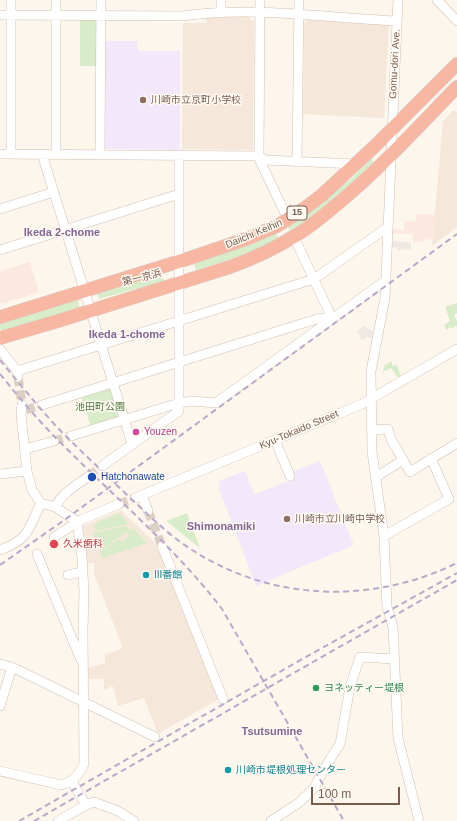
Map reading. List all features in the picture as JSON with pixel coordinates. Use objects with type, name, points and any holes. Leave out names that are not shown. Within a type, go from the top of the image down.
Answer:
[{"type":"highway","name":"Daiichi Keihin","points":[[0,338],[90,310],[179,272],[288,219],[322,195],[356,164],[457,64]]},
{"type":"highway","name":"Daiichi Keihin","points":[[0,316],[98,286],[179,272],[230,267],[254,258],[294,237],[350,193],[392,154],[457,87]]},
{"type":"street","points":[[11,0],[11,154]]},
{"type":"street","points":[[56,0],[56,154]]},
{"type":"street","points":[[100,154],[101,0]]},
{"type":"street","points":[[221,0],[221,13]]},
{"type":"street","points":[[260,0],[259,156],[288,219]]},
{"type":"street","points":[[297,162],[299,0]]},
{"type":"street","name":"Gomu-dori Ave.","points":[[398,0],[386,283],[385,298],[370,371],[372,398],[371,430],[372,452],[384,536],[387,607],[394,627],[398,738],[419,821]]},
{"type":"street","points":[[442,2],[457,21]]},
{"type":"street","points":[[0,15],[183,16],[203,13],[260,13],[397,21]]},
{"type":"street","points":[[0,154],[259,156],[265,160],[356,164]]},
{"type":"street","points":[[42,154],[132,444]]},
{"type":"street","points":[[102,466],[179,411],[179,155]]},
{"type":"street","points":[[0,210],[54,192]]},
{"type":"street","points":[[0,250],[179,194]]},
{"type":"street","points":[[0,349],[18,374],[101,346],[314,279],[388,229]]},
{"type":"street","points":[[294,237],[332,318]]},
{"type":"street","points":[[71,436],[178,403],[192,401],[216,403],[332,318],[382,283],[386,283]]},
{"type":"street","points":[[42,405],[320,318],[332,318]]},
{"type":"street","name":"Kyu-Tokaido Street","points":[[148,511],[139,496],[362,404],[457,348]]},
{"type":"street","points":[[0,771],[61,785],[78,775],[84,764],[84,592],[82,556],[77,522],[55,507],[42,503],[32,490],[27,471],[21,415],[23,408]]},
{"type":"street","points":[[371,430],[388,429],[391,439],[410,472],[457,443]]},
{"type":"street","points":[[275,440],[290,476]]},
{"type":"street","points":[[25,449],[54,441]]},
{"type":"street","points":[[384,536],[449,499],[431,458]]},
{"type":"street","points":[[376,477],[404,460]]},
{"type":"street","points":[[0,474],[27,471]]},
{"type":"street","points":[[55,507],[63,495],[89,476]]},
{"type":"street","points":[[0,550],[11,546],[23,538],[29,531],[42,503]]},
{"type":"street","points":[[54,537],[77,522],[119,504]]},
{"type":"street","points":[[162,546],[223,698]]},
{"type":"street","points":[[38,554],[83,666]]},
{"type":"street","points":[[68,575],[82,572]]},
{"type":"street","points":[[271,821],[300,802],[314,788],[340,744],[350,686],[360,657],[394,659]]},
{"type":"street","points":[[0,664],[12,667],[155,737]]},
{"type":"street","points":[[0,706],[12,667]]},
{"type":"street","points":[[71,780],[86,805]]},
{"type":"street","points":[[58,821],[94,802],[99,802],[118,811],[134,821]]},
{"type":"shaded area","points":[[250,17],[251,21],[254,21],[253,150],[182,149],[183,23],[206,23],[206,18]]},
{"type":"shaded area","points":[[307,20],[389,24],[384,117],[303,114],[304,23]]},
{"type":"shaded area","name":"川崎市立京町小学校","points":[[106,41],[137,41],[138,51],[180,51],[180,150],[105,149]]},
{"type":"shaded area","points":[[453,111],[457,112],[457,227],[432,246],[443,121]]},
{"type":"shaded area","points":[[416,214],[435,215],[433,240],[426,239],[425,242],[420,240],[419,242],[413,242],[413,234],[393,234],[393,229],[404,230],[405,221],[416,222]]},
{"type":"shaded area","points":[[392,241],[411,243],[411,249],[397,250],[397,247],[392,247]]},
{"type":"shaded area","points":[[30,262],[39,292],[1,304],[0,271]]},
{"type":"shaded area","points":[[364,326],[373,331],[372,338],[366,337],[365,339],[361,340],[357,332]]},
{"type":"shaded area","name":"川崎市立川崎中学校","points":[[320,461],[354,545],[256,586],[219,489],[219,481],[245,471],[254,494],[294,479],[291,472]]},
{"type":"shaded area","points":[[121,510],[158,546],[219,699],[158,734],[144,698],[118,706],[113,686],[104,690],[104,679],[87,679],[87,668],[105,663],[105,655],[123,648],[94,574],[94,563],[86,563],[81,528]]},
{"type":"green space","points":[[80,19],[98,19],[98,66],[80,66]]},
{"type":"green space","points":[[372,158],[373,163],[331,202],[309,219],[285,235],[284,234],[290,230],[288,227],[283,230],[352,178]]},
{"type":"green space","points":[[275,232],[279,239],[251,253],[196,270],[194,263]]},
{"type":"green space","points":[[162,275],[164,281],[158,284],[99,299],[97,292],[101,290]]},
{"type":"green space","points":[[77,298],[80,309],[2,331],[0,328],[0,322]]},
{"type":"green space","points":[[457,303],[457,313],[454,315],[457,321],[457,327],[455,326],[452,329],[451,327],[446,330],[444,325],[450,321],[445,307]]},
{"type":"green space","points":[[389,362],[392,362],[392,366],[397,365],[401,377],[398,378],[391,368],[383,372],[385,364],[388,364]]},
{"type":"green space","name":"池田町公園","points":[[110,387],[120,418],[91,427],[81,396]]},
{"type":"green space","points":[[119,513],[129,524],[96,531],[94,526],[98,522]]},
{"type":"green space","points":[[187,513],[200,548],[166,521]]},
{"type":"green space","points":[[127,526],[130,529],[100,551],[93,533]]},
{"type":"green space","points":[[133,528],[147,543],[102,558],[100,552],[118,539],[121,541],[126,540],[128,536],[127,532]]},
{"type":"tunnel","points":[[18,377],[22,404]]},
{"type":"tunnel","points":[[26,410],[42,405]]},
{"type":"tunnel","points":[[54,441],[71,436]]},
{"type":"tunnel","points":[[89,476],[102,466]]},
{"type":"tunnel","points":[[119,504],[135,498]]},
{"type":"tunnel","points":[[148,511],[162,546]]},
{"type":"railway","points":[[0,565],[63,521],[457,234]]},
{"type":"railway","points":[[0,360],[61,432],[161,526],[179,541],[211,561],[244,576],[279,586],[315,591],[351,591],[387,587],[423,577],[457,563]]},
{"type":"railway","points":[[0,374],[49,431],[167,546],[205,587],[222,609],[344,821]]},
{"type":"railway","points":[[19,821],[304,658],[457,573]]},
{"type":"railway","points":[[34,821],[457,580]]},
{"type":"place","name":"川崎市立京町小学校","points":[[143,100]]},
{"type":"place","name":"Youzen","points":[[136,432]]},
{"type":"place","name":"Hatchonawate","points":[[92,477]]},
{"type":"place","name":"川崎市立川崎中学校","points":[[287,519]]},
{"type":"place","name":"久米歯科","points":[[54,544]]},
{"type":"place","name":"III番館","points":[[146,575]]},
{"type":"place","name":"ヨネッティー堤根","points":[[316,688]]},
{"type":"place","name":"川崎市堤根処理センター","points":[[228,770]]},
{"type":"district","name":"Ikeda 2-chome","points":[[62,233]]},
{"type":"district","name":"Ikeda 1-chome","points":[[127,335]]},
{"type":"district","name":"Shimonamiki","points":[[221,527]]},
{"type":"district","name":"Tsutsumine","points":[[272,732]]}]
